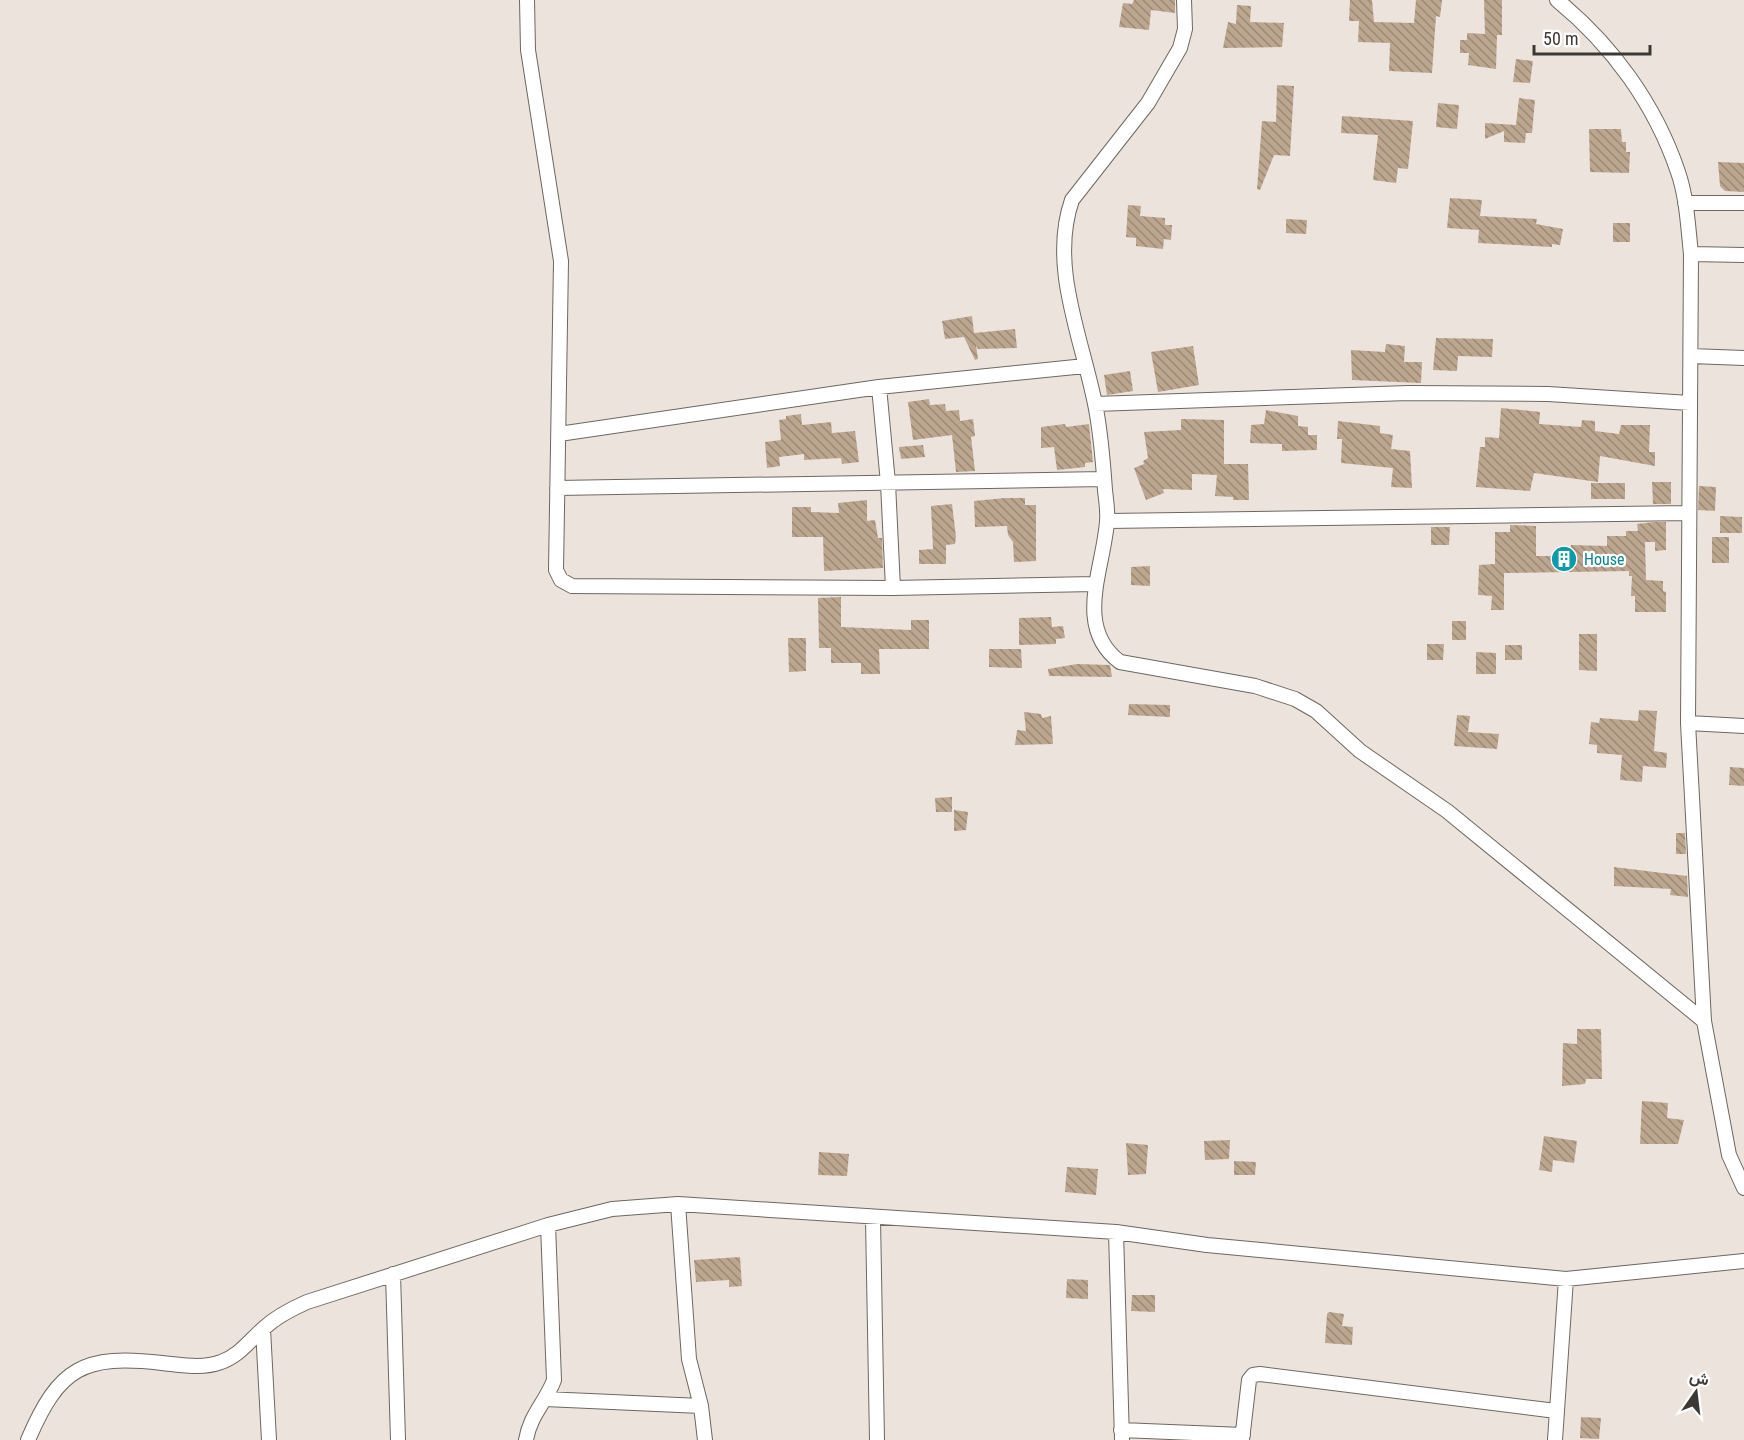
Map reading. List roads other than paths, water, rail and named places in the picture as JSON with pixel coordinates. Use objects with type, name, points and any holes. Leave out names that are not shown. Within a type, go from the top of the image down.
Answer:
[{"type":"street","points":[[527,0],[529,61],[561,261],[556,570],[561,580],[572,586],[893,588],[1095,584]]},
{"type":"street","points":[[1184,0],[1185,29],[1180,48],[1148,103],[1072,200],[1066,217],[1064,262],[1084,366],[1095,404],[1104,478],[1107,521],[1095,584],[1094,614],[1100,636],[1110,654],[1120,662],[1255,686],[1296,699],[1316,711],[1360,751],[1447,811],[1704,1021]]},
{"type":"street","points":[[1557,0],[1577,16],[1620,63],[1665,143],[1678,173],[1685,203],[1691,254],[1688,723],[1704,1021],[1729,1155],[1744,1188]]},
{"type":"street","points":[[1685,203],[1744,203]]},
{"type":"street","points":[[1691,254],[1744,255]]},
{"type":"street","points":[[1691,356],[1744,358]]},
{"type":"street","points":[[559,434],[879,387],[1084,366]]},
{"type":"street","points":[[879,387],[888,483],[893,588]]},
{"type":"street","points":[[1095,404],[1408,393],[1548,394],[1690,403]]},
{"type":"street","points":[[557,488],[1104,478]]},
{"type":"street","points":[[1107,521],[1689,513]]},
{"type":"street","points":[[1688,723],[1744,726]]},
{"type":"street","points":[[678,1204],[689,1359],[701,1406],[705,1440]]},
{"type":"street","points":[[28,1440],[43,1404],[61,1383],[87,1365],[118,1359],[187,1366],[210,1365],[234,1356],[289,1309],[548,1225],[612,1209],[678,1204],[873,1219],[1116,1232],[1207,1245],[1566,1279],[1744,1260]]},
{"type":"street","points":[[873,1219],[877,1440]]},
{"type":"street","points":[[526,1440],[531,1419],[545,1399],[554,1380],[548,1225]]},
{"type":"street","points":[[1116,1232],[1121,1435],[1242,1438],[1249,1380],[1253,1375],[1260,1374],[1556,1411]]},
{"type":"street","points":[[393,1275],[398,1440]]},
{"type":"street","points":[[1555,1440],[1566,1279]]},
{"type":"street","points":[[263,1329],[269,1440]]},
{"type":"street","points":[[545,1399],[701,1406]]},
{"type":"place","name":"House","points":[[1564,559]]}]
